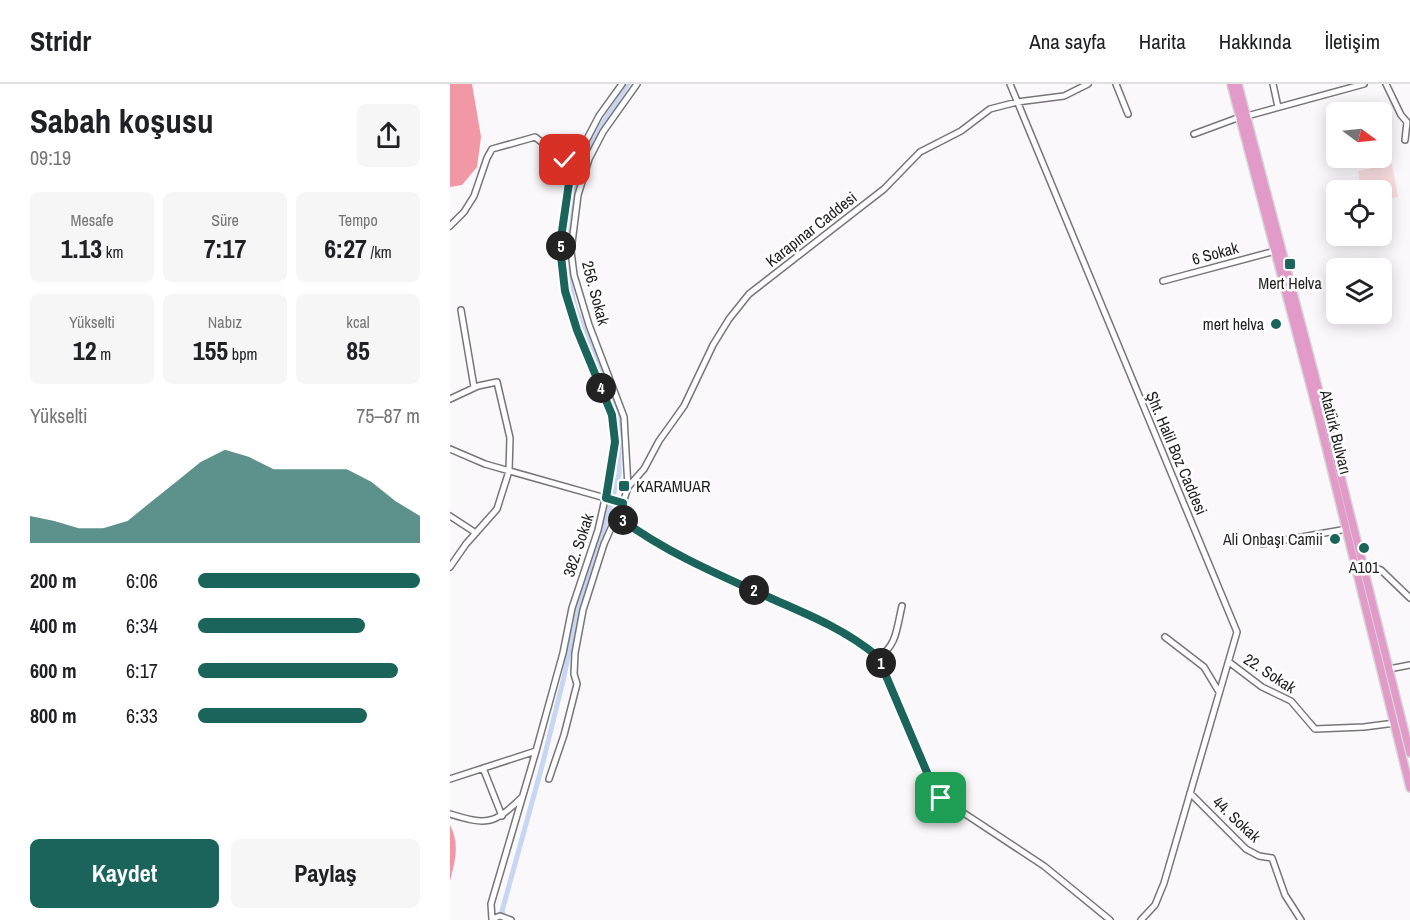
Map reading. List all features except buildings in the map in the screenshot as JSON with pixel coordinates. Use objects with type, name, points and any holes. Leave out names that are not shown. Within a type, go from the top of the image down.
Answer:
[{"type":"main road","name":"Atatürk Bulvarı","points":[[1231,84],[1244,117],[1410,751]]},
{"type":"main road","name":"Atatürk Bulvarı","points":[[1238,84],[1275,250],[1347,529],[1360,567],[1410,788]]},
{"type":"street","name":"382. Sokak","points":[[492,920],[491,904],[537,751],[560,665],[572,608],[606,498],[615,442],[612,415],[577,330],[565,291],[561,238],[570,176],[576,160],[599,116],[622,84]]},
{"type":"street","name":"256. Sokak","points":[[621,519],[620,502],[628,488],[624,417],[589,325],[574,275],[572,251],[578,195],[589,159],[603,132],[637,84]]},
{"type":"street","name":"Şht. Halil Boz Caddesi","points":[[1010,84],[1236,632],[1164,883],[1155,905],[1142,920]]},
{"type":"street","name":"Karapınar Caddesi","points":[[628,488],[644,469],[659,441],[684,405],[713,345],[748,294],[884,189],[920,152],[961,131],[990,109],[1017,102],[1064,96],[1088,84]]},
{"type":"street","points":[[1116,84],[1128,114]]},
{"type":"street","points":[[1273,84],[1278,107]]},
{"type":"street","points":[[1194,134],[1244,117],[1364,84]]},
{"type":"street","points":[[1386,84],[1401,116],[1407,122],[1405,140]]},
{"type":"street","points":[[450,226],[464,212],[474,196],[486,158],[492,149],[535,137],[565,160],[576,160]]},
{"type":"street","name":"6 Sokak","points":[[1163,281],[1275,250]]},
{"type":"street","points":[[461,310],[474,387]]},
{"type":"street","points":[[450,399],[474,387],[497,382],[510,438],[510,471],[497,509],[450,567]]},
{"type":"street","points":[[450,449],[485,464],[620,502]]},
{"type":"street","points":[[450,516],[476,533]]},
{"type":"street","points":[[549,779],[564,735],[576,684],[575,653],[583,610],[604,543],[612,526],[621,519],[661,545],[854,638],[878,657],[934,789],[941,798],[1044,867],[1110,920]]},
{"type":"street","points":[[1262,544],[1347,529]]},
{"type":"street","points":[[1360,567],[1371,566],[1381,570],[1410,598]]},
{"type":"street","points":[[878,657],[889,652],[902,606]]},
{"type":"street","points":[[1165,637],[1204,667],[1219,692]]},
{"type":"street","name":"22. Sokak","points":[[1229,662],[1262,687],[1291,701],[1315,729],[1395,723]]},
{"type":"street","points":[[1389,669],[1410,665]]},
{"type":"street","points":[[450,779],[537,751]]},
{"type":"street","points":[[483,768],[502,816]]},
{"type":"street","name":"44. Sokak","points":[[1190,793],[1245,849],[1259,856],[1272,858],[1285,895],[1301,920]]},
{"type":"street","points":[[450,814],[483,821],[502,816],[522,797]]},
{"type":"street","points":[[492,920],[500,916],[510,919]]},
{"type":"shaded area","points":[[450,84],[472,84],[481,137],[477,167],[462,185],[450,187]]},
{"type":"shaded area","points":[[1392,164],[1398,197],[1392,198],[1392,180],[1359,180],[1358,171],[1392,168]]},
{"type":"shaded area","points":[[450,825],[456,846],[450,881]]},
{"type":"waterway","points":[[505,920],[502,911],[542,766],[564,677],[578,606],[603,532],[619,474],[619,419],[575,307],[565,262],[568,221],[577,176],[592,140],[628,84]]},
{"type":"place","name":"Mert Helva","points":[[1290,264]]},
{"type":"place","name":"mert helva","points":[[1276,324]]},
{"type":"place","name":"KARAMUAR","points":[[624,486]]},
{"type":"place","name":"Ali Onbaşı Camii","points":[[1335,539]]},
{"type":"place","name":"A101","points":[[1364,548]]},
{"type":"route","points":[[565,160],[576,160],[570,176],[561,238],[565,291],[577,330],[612,415],[615,442],[606,498],[623,503],[621,519],[661,545],[825,623],[863,644],[878,657],[934,789],[941,798]]}]
